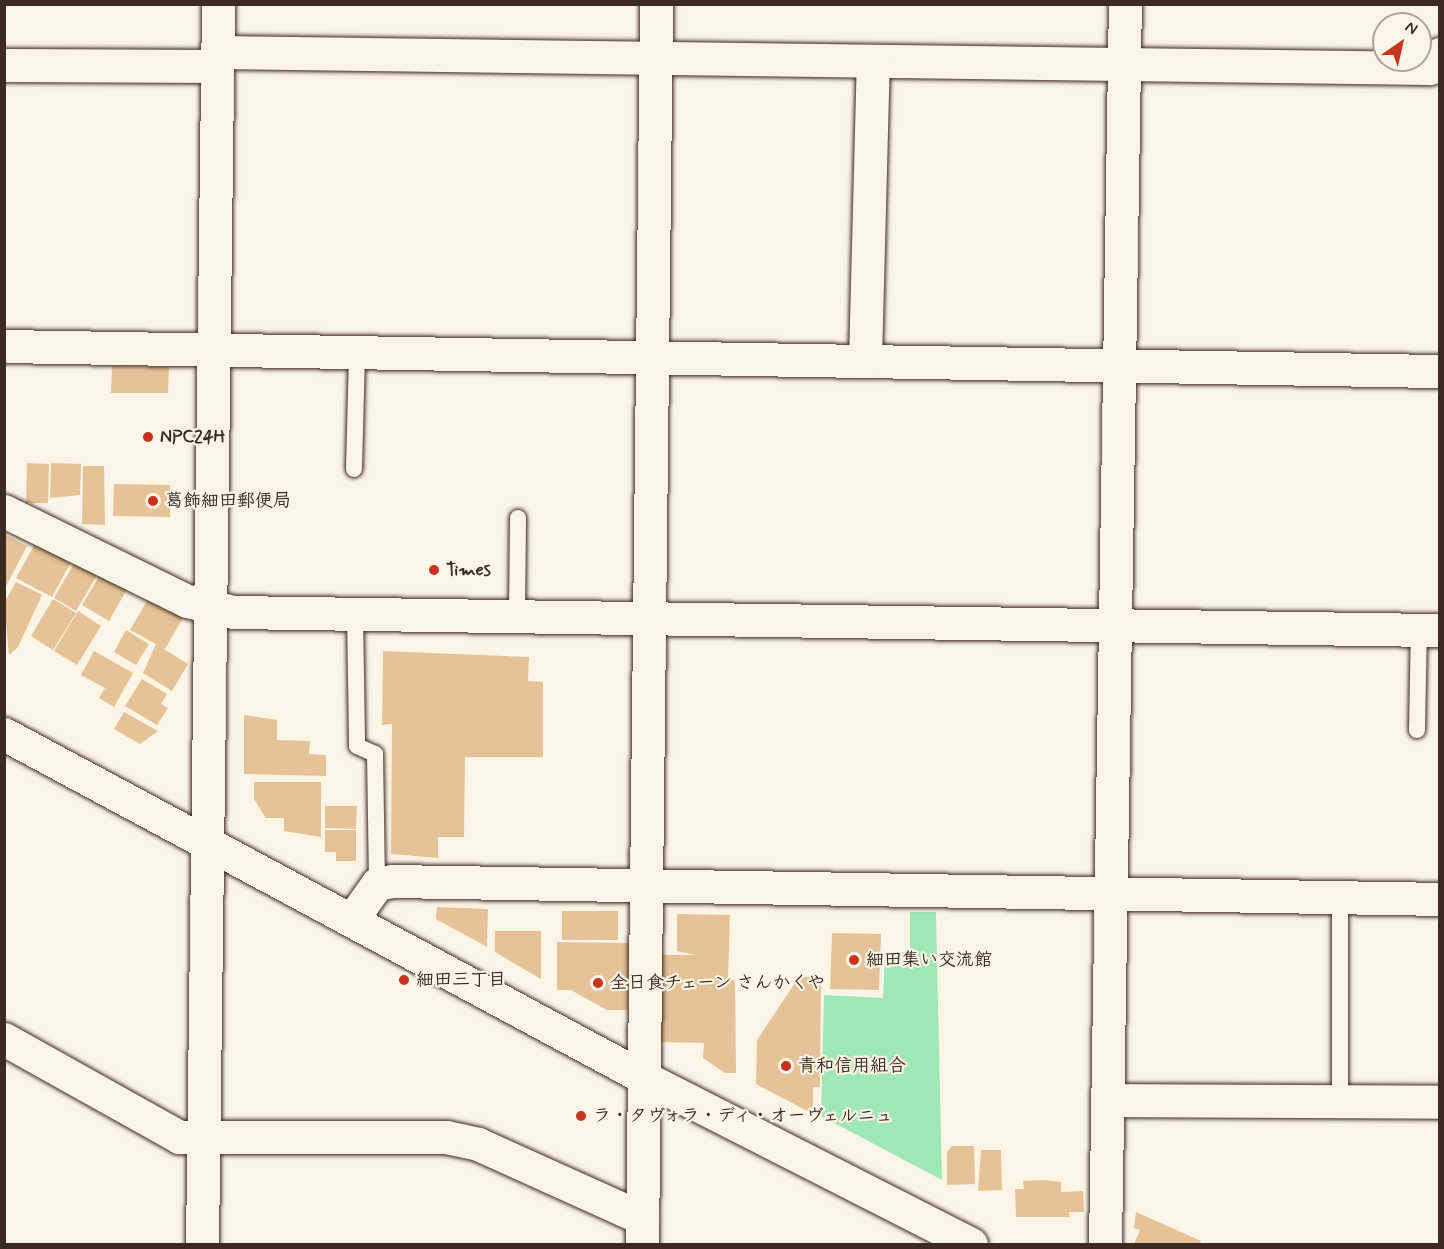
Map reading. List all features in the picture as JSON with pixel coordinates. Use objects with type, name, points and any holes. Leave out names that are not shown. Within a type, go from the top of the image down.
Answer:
[{"type":"street","points":[[202,1245],[218,4]]},
{"type":"street","points":[[4,1039],[179,1137],[204,1141],[446,1137],[478,1144],[642,1231],[648,885],[656,4]]},
{"type":"street","points":[[1105,1245],[1113,894],[1125,4]]},
{"type":"street","points":[[4,65],[218,59],[655,59],[1429,68],[1440,54]]},
{"type":"street","points":[[865,360],[873,61]]},
{"type":"street","points":[[4,346],[1440,371]]},
{"type":"street","points":[[4,511],[187,601],[211,607],[355,613],[1115,621],[1429,630]]},
{"type":"street","points":[[4,734],[207,839],[644,1077],[971,1245]]},
{"type":"street","points":[[353,918],[377,884],[648,885],[1440,899]]},
{"type":"street","points":[[1109,1100],[1340,1104],[1440,1102]]},
{"type":"lane","points":[[354,469],[357,353]]},
{"type":"lane","points":[[518,518],[518,615]]},
{"type":"lane","points":[[355,613],[357,746],[375,754],[377,884]]},
{"type":"lane","points":[[1418,730],[1429,630]]},
{"type":"lane","points":[[1340,1104],[1341,898]]},
{"type":"green space","points":[[910,912],[936,912],[942,1180],[821,1116],[824,995],[883,998],[885,952],[910,952]]},
{"type":"building","points":[[112,366],[169,367],[168,393],[111,393]]},
{"type":"building","points":[[27,463],[49,464],[48,503],[26,503]]},
{"type":"building","points":[[51,463],[81,464],[80,495],[50,498]]},
{"type":"building","points":[[83,466],[104,466],[105,525],[82,524]]},
{"type":"building","points":[[114,484],[170,485],[170,517],[113,516]]},
{"type":"building","points":[[4,534],[27,546],[4,590]]},
{"type":"building","points":[[36,542],[72,560],[52,597],[16,578]]},
{"type":"building","points":[[75,562],[97,575],[76,611],[54,598]]},
{"type":"building","points":[[101,573],[127,589],[109,621],[82,605]]},
{"type":"building","points":[[16,582],[42,595],[18,647],[9,655],[4,603]]},
{"type":"building","points":[[53,599],[76,613],[53,650],[31,636]]},
{"type":"building","points":[[148,599],[183,618],[165,649],[159,646],[188,664],[172,691],[143,673],[156,644],[130,630]]},
{"type":"building","points":[[78,611],[101,626],[77,665],[54,651]]},
{"type":"building","points":[[126,630],[149,644],[136,665],[114,652]]},
{"type":"building","points":[[94,651],[133,673],[114,707],[99,698],[105,688],[81,675]]},
{"type":"building","points":[[383,651],[529,657],[528,681],[543,682],[543,757],[465,757],[464,837],[438,837],[438,858],[391,854],[392,724],[382,725]]},
{"type":"building","points":[[142,679],[167,694],[161,704],[168,708],[157,725],[125,706]]},
{"type":"building","points":[[124,712],[158,731],[140,744],[114,729]]},
{"type":"building","points":[[244,715],[277,720],[277,740],[310,741],[309,754],[326,755],[326,776],[244,774]]},
{"type":"building","points":[[254,782],[321,782],[321,837],[284,831],[284,818],[266,818],[254,799]]},
{"type":"building","points":[[325,806],[357,806],[356,829],[325,828]]},
{"type":"building","points":[[325,830],[356,830],[356,861],[336,861],[336,852],[325,852]]},
{"type":"building","points":[[437,907],[488,909],[487,947],[436,919]]},
{"type":"building","points":[[562,911],[618,911],[618,940],[562,940]]},
{"type":"building","points":[[677,914],[730,915],[728,980],[735,980],[736,1073],[725,1073],[703,1058],[704,1043],[661,1042],[662,955],[696,955],[677,951]]},
{"type":"building","points":[[495,931],[541,931],[541,979],[495,952]]},
{"type":"building","points":[[832,933],[881,934],[879,990],[830,989]]},
{"type":"building","points":[[557,942],[629,943],[628,1010],[607,1010],[571,990],[557,990]]},
{"type":"building","points":[[799,977],[821,977],[820,1087],[813,1087],[813,1114],[756,1084],[757,1040]]},
{"type":"building","points":[[952,1146],[974,1146],[975,1184],[947,1185],[947,1152]]},
{"type":"building","points":[[981,1150],[1001,1150],[1002,1190],[978,1191]]},
{"type":"building","points":[[1023,1181],[1061,1182],[1061,1192],[1083,1191],[1084,1212],[1069,1212],[1070,1217],[1016,1217],[1015,1189],[1024,1189]]},
{"type":"building","points":[[1136,1212],[1201,1241],[1200,1244],[1134,1244],[1140,1230],[1134,1228]]},
{"type":"place","name":"NPC24H","points":[[148,437]]},
{"type":"place","name":"葛飾細田郵便局","points":[[153,501]]},
{"type":"place","name":"Times","points":[[434,570]]},
{"type":"place","name":"細田集い交流館","points":[[854,960]]},
{"type":"place","name":"細田三丁目","points":[[404,980]]},
{"type":"place","name":"全日食チェーン さんかくや","points":[[598,983]]},
{"type":"place","name":"青和信用組合","points":[[786,1066]]},
{"type":"place","name":"ラ・タヴォラ・ディ・オーヴェルニュ","points":[[581,1116]]}]
